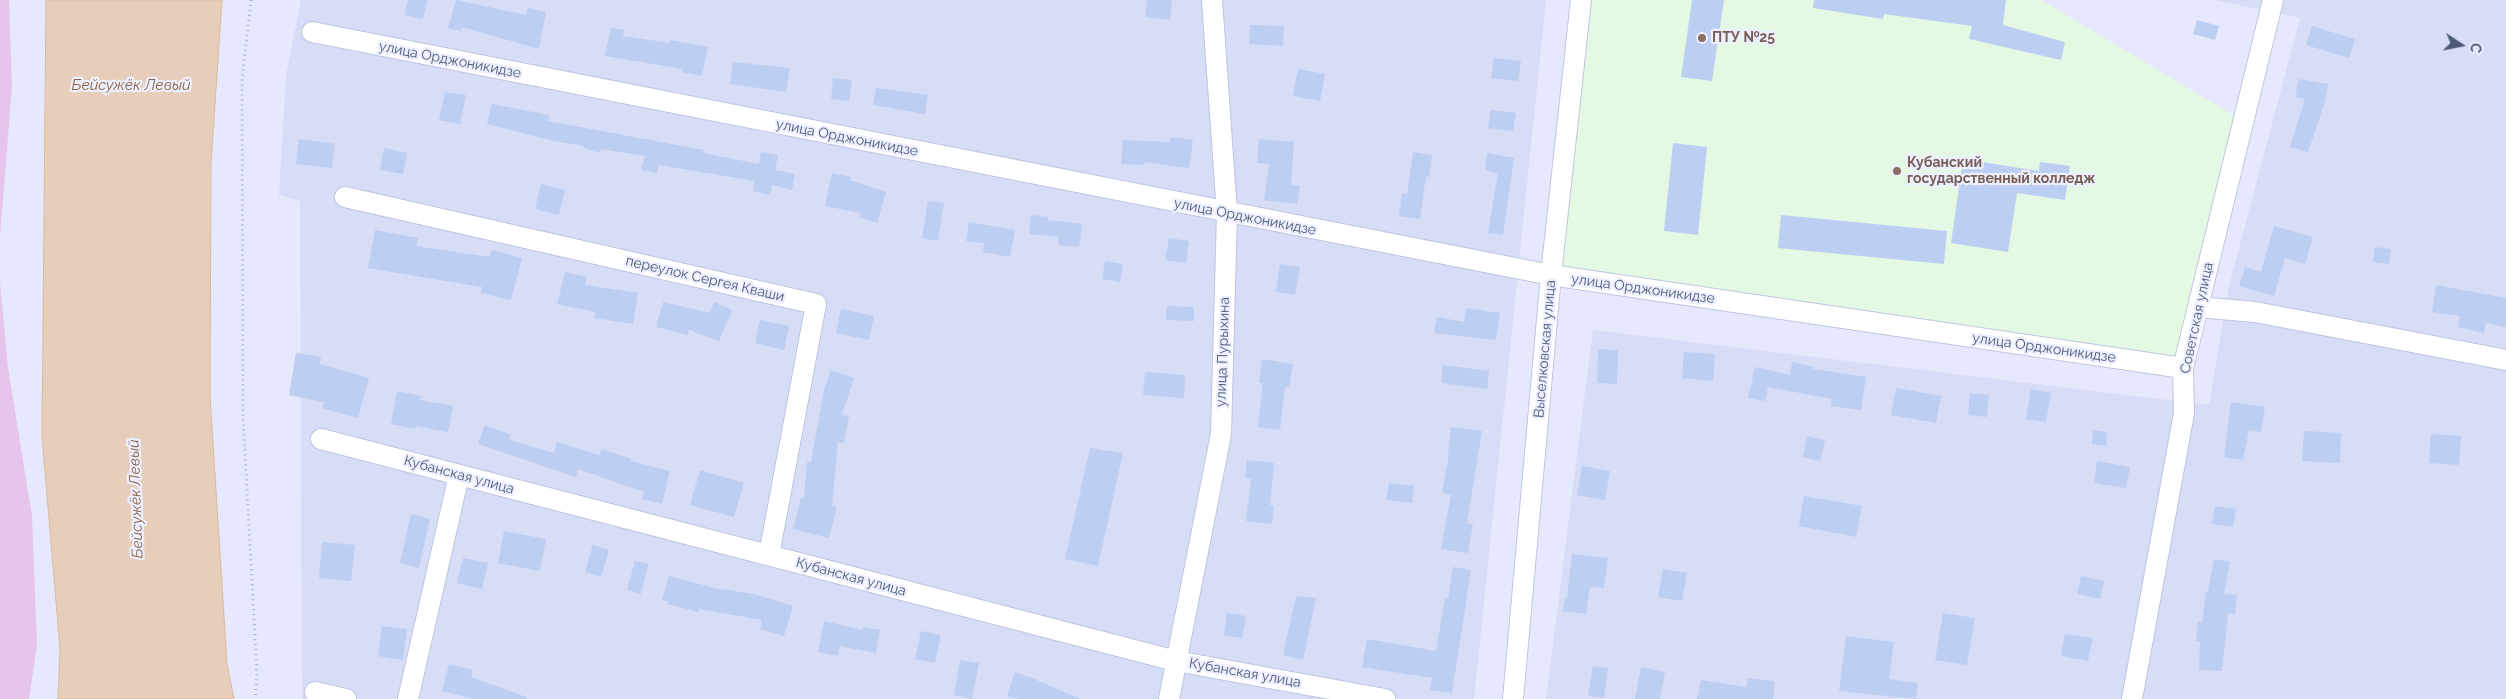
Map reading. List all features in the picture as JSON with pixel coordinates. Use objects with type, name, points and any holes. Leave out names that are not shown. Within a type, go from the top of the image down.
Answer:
[{"type":"street","name":"улица Пурыхина","points":[[1169,699],[1220,434],[1227,213],[1212,0]]},
{"type":"street","name":"Выселковская улица","points":[[1514,699],[1551,275],[1581,0]]},
{"type":"street","name":"Советская улица","points":[[2132,699],[2184,413],[2183,368],[2273,0]]},
{"type":"street","name":"улица Орджоникидзе","points":[[312,32],[1227,213],[1551,275],[2183,368]]},
{"type":"street","name":"переулок Сергея Кваши","points":[[346,197],[816,304],[769,555]]},
{"type":"street","points":[[2198,307],[2256,312],[2506,360]]},
{"type":"street","name":"Кубанская улица","points":[[321,440],[1290,690],[1385,699]]},
{"type":"street","points":[[408,699],[459,475]]},
{"type":"street","points":[[315,692],[346,699]]},
{"type":"path","points":[[251,0],[242,80],[243,406],[256,674],[254,699]]},
{"type":"shaded area","points":[[0,0],[9,0],[12,86],[0,237]]},
{"type":"shaded area","points":[[301,0],[1546,0],[1474,699],[302,699],[300,201],[279,195],[286,75]]},
{"type":"shaded area","name":"Кубанский государственный колледж","points":[[1587,0],[2041,0],[2235,116],[2179,364],[1558,269]]},
{"type":"shaded area","points":[[2215,0],[2506,0],[2506,699],[1546,699],[1593,330],[2209,405],[2228,290],[2300,18]]},
{"type":"shaded area","points":[[0,282],[8,368],[32,516],[37,646],[29,699],[0,699]]},
{"type":"water","name":"Бейсужёк Левый","points":[[46,0],[222,0],[211,163],[210,396],[227,664],[234,699],[58,699],[60,649],[42,436]]},
{"type":"building","points":[[408,0],[427,0],[423,19],[405,15]]},
{"type":"building","points":[[456,0],[526,15],[528,8],[546,12],[539,49],[462,27],[461,31],[448,28]]},
{"type":"building","points":[[1147,0],[1172,0],[1170,20],[1145,17]]},
{"type":"building","name":"ПТУ №25","points":[[1692,0],[1724,0],[1712,81],[1681,77]]},
{"type":"building","points":[[1814,0],[2006,0],[2003,25],[2065,42],[2061,60],[1969,39],[1972,26],[1884,14],[1883,19],[1813,8]]},
{"type":"building","points":[[2197,20],[2219,26],[2215,40],[2193,34]]},
{"type":"building","points":[[1250,25],[1284,26],[1283,46],[1249,44]]},
{"type":"building","points":[[2312,26],[2355,39],[2349,58],[2306,45]]},
{"type":"building","points":[[611,28],[624,30],[623,36],[670,43],[671,40],[708,47],[702,76],[682,72],[683,69],[605,56]]},
{"type":"building","points":[[1494,58],[1521,61],[1518,81],[1491,78]]},
{"type":"building","points":[[733,62],[790,68],[786,92],[730,84]]},
{"type":"building","points":[[1298,69],[1325,74],[1320,101],[1293,96]]},
{"type":"building","points":[[833,78],[852,80],[849,101],[831,99]]},
{"type":"building","points":[[2299,79],[2328,84],[2325,102],[2308,152],[2290,147],[2305,99],[2295,97]]},
{"type":"building","points":[[876,88],[928,95],[925,114],[873,105]]},
{"type":"building","points":[[445,92],[466,95],[460,124],[439,120]]},
{"type":"building","points":[[492,104],[549,115],[548,121],[704,150],[703,153],[759,164],[761,152],[778,155],[775,170],[795,174],[792,190],[772,185],[770,195],[753,191],[755,181],[659,165],[657,173],[641,170],[645,156],[601,149],[600,153],[584,148],[584,146],[554,141],[487,124]]},
{"type":"building","points":[[1491,110],[1516,113],[1513,131],[1488,128]]},
{"type":"building","points":[[1171,137],[1193,140],[1189,168],[1144,162],[1144,165],[1121,164],[1123,140],[1170,142]]},
{"type":"building","points":[[299,139],[335,144],[332,168],[296,164]]},
{"type":"building","points":[[1259,139],[1294,142],[1291,185],[1300,186],[1297,204],[1264,200],[1269,164],[1257,163]]},
{"type":"building","points":[[1673,143],[1707,147],[1698,235],[1664,231]]},
{"type":"building","points":[[384,148],[407,153],[403,174],[380,170]]},
{"type":"building","points":[[1413,152],[1432,155],[1429,177],[1426,176],[1420,219],[1399,216],[1402,193],[1407,194]]},
{"type":"building","points":[[1487,153],[1514,158],[1503,235],[1488,233],[1498,173],[1485,170]]},
{"type":"building","points":[[1963,159],[2039,171],[2040,162],[2070,166],[2065,200],[2017,193],[2008,252],[1951,243]]},
{"type":"building","points":[[832,173],[851,177],[850,180],[886,192],[877,223],[859,217],[860,213],[825,206]]},
{"type":"building","points":[[541,184],[565,190],[559,215],[535,209]]},
{"type":"building","points":[[928,201],[944,203],[938,241],[922,238]]},
{"type":"building","points":[[1031,215],[1048,217],[1048,220],[1082,224],[1079,247],[1058,245],[1059,237],[1029,234]]},
{"type":"building","points":[[1781,215],[1947,231],[1944,264],[1778,248]]},
{"type":"building","points":[[969,222],[1015,230],[1010,257],[983,252],[984,243],[966,241]]},
{"type":"building","points":[[2274,226],[2313,237],[2305,264],[2285,258],[2274,296],[2239,286],[2245,267],[2261,272]]},
{"type":"building","points":[[375,230],[418,238],[416,246],[490,257],[491,250],[522,258],[511,300],[481,293],[482,287],[368,268]]},
{"type":"building","points":[[1169,238],[1189,241],[1186,263],[1165,260]]},
{"type":"building","points":[[2375,247],[2391,249],[2389,264],[2373,262]]},
{"type":"building","points":[[1105,261],[1123,264],[1120,282],[1102,279]]},
{"type":"building","points":[[1280,264],[1300,267],[1295,295],[1276,292]]},
{"type":"building","points":[[565,272],[587,277],[585,285],[638,293],[633,324],[594,318],[595,312],[557,304]]},
{"type":"building","points":[[2436,285],[2506,298],[2506,327],[2486,323],[2484,333],[2458,327],[2460,316],[2432,312]]},
{"type":"building","points":[[663,302],[710,313],[714,302],[732,310],[719,341],[689,330],[688,335],[656,327]]},
{"type":"building","points":[[1167,306],[1194,307],[1194,321],[1166,320]]},
{"type":"building","points":[[1466,308],[1500,313],[1496,340],[1434,333],[1437,317],[1464,322]]},
{"type":"building","points":[[841,309],[874,316],[869,340],[836,333]]},
{"type":"building","points":[[760,320],[789,326],[784,350],[755,343]]},
{"type":"building","points":[[1598,349],[1618,350],[1617,384],[1597,383]]},
{"type":"building","points":[[1684,352],[1715,354],[1713,381],[1682,378]]},
{"type":"building","points":[[296,353],[321,357],[320,364],[369,378],[358,418],[322,408],[324,402],[289,395]]},
{"type":"building","points":[[1262,359],[1293,364],[1289,387],[1285,387],[1280,430],[1258,427],[1263,383],[1259,383]]},
{"type":"building","points":[[1792,362],[1814,367],[1813,369],[1866,377],[1861,410],[1831,406],[1832,399],[1768,387],[1765,401],[1748,398],[1755,367],[1790,375]]},
{"type":"building","points":[[1443,365],[1489,371],[1487,389],[1441,383]]},
{"type":"building","points":[[831,370],[854,378],[842,415],[849,416],[844,443],[838,442],[832,506],[837,507],[829,538],[793,529],[801,498],[804,498],[807,462],[811,462],[824,390]]},
{"type":"building","points":[[1145,372],[1185,375],[1184,398],[1143,395]]},
{"type":"building","points":[[1896,388],[1941,396],[1936,423],[1891,415]]},
{"type":"building","points":[[2031,389],[2051,393],[2046,422],[2026,419]]},
{"type":"building","points":[[397,391],[421,396],[420,400],[453,406],[448,432],[416,426],[415,429],[391,424]]},
{"type":"building","points":[[1970,393],[1989,395],[1987,417],[1968,415]]},
{"type":"building","points":[[2231,402],[2265,407],[2261,432],[2249,430],[2243,460],[2224,457]]},
{"type":"building","points":[[485,425],[511,435],[509,440],[554,453],[557,442],[599,455],[602,449],[631,459],[631,461],[670,471],[662,504],[642,499],[644,492],[578,469],[576,477],[478,444]]},
{"type":"building","points":[[1451,427],[1482,431],[1467,523],[1473,524],[1468,553],[1441,549],[1451,495],[1442,493],[1449,454]]},
{"type":"building","points":[[2093,430],[2107,432],[2106,446],[2092,444]]},
{"type":"building","points":[[2304,431],[2341,433],[2340,463],[2302,461]]},
{"type":"building","points":[[2431,434],[2461,436],[2459,465],[2429,463]]},
{"type":"building","points":[[1807,436],[1825,440],[1820,461],[1803,457]]},
{"type":"building","points":[[1090,448],[1123,453],[1098,566],[1065,559]]},
{"type":"building","points":[[1247,460],[1274,463],[1270,505],[1274,506],[1272,524],[1246,521],[1251,479],[1245,478]]},
{"type":"building","points":[[2097,461],[2130,467],[2126,488],[2094,483]]},
{"type":"building","points":[[1582,466],[1610,471],[1605,500],[1577,495]]},
{"type":"building","points":[[700,470],[744,483],[734,517],[690,505]]},
{"type":"building","points":[[1389,483],[1414,486],[1412,503],[1386,500]]},
{"type":"building","points":[[1804,496],[1862,506],[1856,537],[1799,526]]},
{"type":"building","points":[[2215,506],[2236,509],[2233,527],[2212,524]]},
{"type":"building","points":[[411,514],[430,519],[419,568],[400,563]]},
{"type":"building","points":[[504,531],[546,539],[540,571],[498,563]]},
{"type":"building","points":[[322,542],[355,545],[351,581],[319,578]]},
{"type":"building","points":[[593,545],[609,550],[601,577],[585,572]]},
{"type":"building","points":[[1572,554],[1608,558],[1604,588],[1590,587],[1586,614],[1563,611],[1565,598],[1567,598]]},
{"type":"building","points":[[463,558],[488,563],[482,589],[457,583]]},
{"type":"building","points":[[2214,559],[2230,562],[2224,594],[2237,595],[2235,614],[2228,613],[2222,671],[2199,670],[2200,641],[2196,641],[2198,622],[2202,622],[2206,592],[2208,592]]},
{"type":"building","points":[[635,561],[648,564],[641,594],[627,590]]},
{"type":"building","points":[[1453,567],[1471,570],[1452,693],[1430,690],[1432,678],[1362,667],[1367,639],[1436,651],[1445,598],[1448,599]]},
{"type":"building","points":[[1663,569],[1687,573],[1682,601],[1658,597]]},
{"type":"building","points":[[669,576],[722,590],[754,594],[793,606],[784,636],[760,629],[762,620],[699,609],[698,612],[668,604],[668,601],[662,600]]},
{"type":"building","points":[[2081,576],[2104,581],[2100,599],[2077,594]]},
{"type":"building","points":[[1296,596],[1316,598],[1303,660],[1283,655]]},
{"type":"building","points":[[1227,613],[1246,616],[1242,638],[1224,635]]},
{"type":"building","points":[[1943,613],[1975,618],[1967,665],[1935,660]]},
{"type":"building","points":[[824,621],[863,630],[863,627],[880,630],[876,653],[840,646],[838,656],[818,652]]},
{"type":"building","points":[[382,626],[407,629],[403,660],[378,656]]},
{"type":"building","points":[[921,631],[941,635],[935,663],[915,659]]},
{"type":"building","points":[[2065,634],[2093,638],[2088,661],[2061,656]]},
{"type":"building","points":[[1846,636],[1894,642],[1889,679],[1918,683],[1916,699],[1839,691]]},
{"type":"building","points":[[960,660],[979,663],[972,699],[954,695]]},
{"type":"building","points":[[449,664],[473,670],[471,677],[526,697],[526,699],[473,699],[442,691]]},
{"type":"building","points":[[1593,666],[1608,668],[1604,698],[1588,696]]},
{"type":"building","points":[[1641,667],[1665,672],[1660,699],[1635,699]]},
{"type":"building","points":[[1015,672],[1080,699],[1018,699],[1007,696]]},
{"type":"building","points":[[1748,678],[1775,681],[1773,699],[1697,699],[1701,680],[1746,687]]},
{"type":"place","name":"ПТУ №25","points":[[1702,38]]},
{"type":"place","name":"Кубанский государственный колледж","points":[[1897,171]]}]
